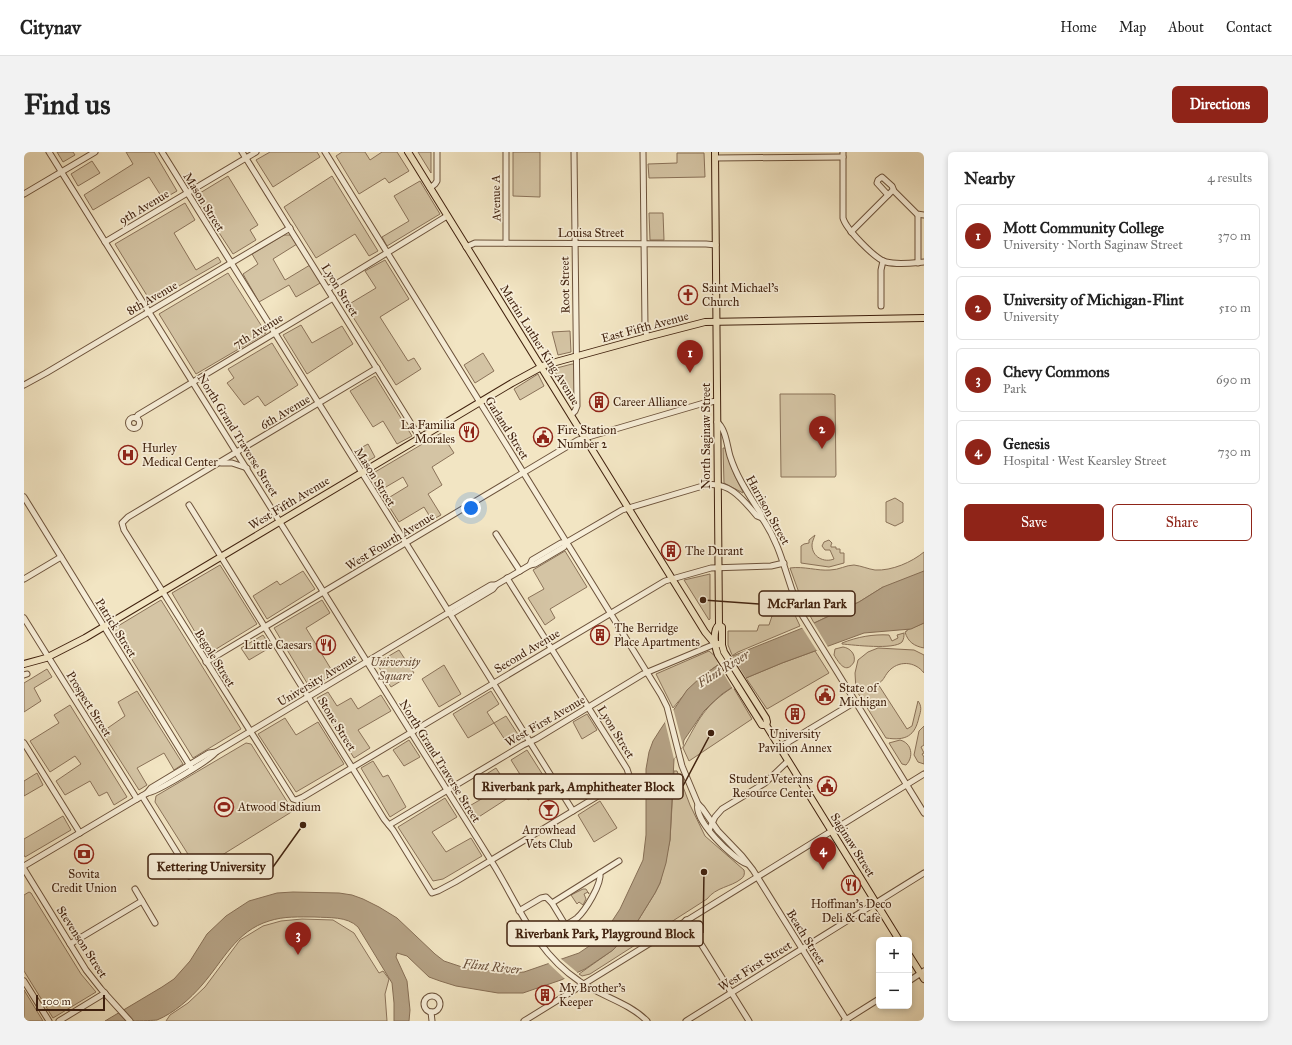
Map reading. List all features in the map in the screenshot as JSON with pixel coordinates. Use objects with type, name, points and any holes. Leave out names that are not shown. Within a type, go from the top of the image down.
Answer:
[{"type":"main road","name":"Martin Luther King Avenue","points":[[408,152],[705,632],[719,644]]},
{"type":"main road","name":"North Saginaw Street","points":[[715,155],[719,625],[716,628],[719,644]]},
{"type":"main road","name":"East Fifth Avenue","points":[[541,367],[647,337],[716,321],[924,318]]},
{"type":"main road","name":"West Fifth Avenue","points":[[24,664],[48,658],[104,627],[541,367]]},
{"type":"main road","name":"Saginaw Street","points":[[719,644],[716,651],[724,658],[754,706],[761,724],[766,725],[897,937]]},
{"type":"main road","points":[[912,960],[923,975]]},
{"type":"street","name":"North Grand Traverse Street","points":[[49,152],[447,790],[535,937],[551,957],[573,977],[584,985],[631,1009],[647,1021]]},
{"type":"street","points":[[24,194],[95,152]]},
{"type":"street","name":"Mason Street","points":[[162,152],[448,613],[573,811]]},
{"type":"street","name":"Lyon Street","points":[[242,152],[420,438]]},
{"type":"street","name":"9th Avenue","points":[[105,242],[256,152]]},
{"type":"street","name":"Garland Street","points":[[325,152],[611,612],[664,699],[669,715]]},
{"type":"street","points":[[430,188],[437,181],[437,152]]},
{"type":"street","name":"Avenue A","points":[[506,152],[506,243]]},
{"type":"street","name":"Root Street","points":[[571,416],[577,409],[574,152]]},
{"type":"street","points":[[643,152],[645,327],[647,337]]},
{"type":"street","points":[[715,155],[843,155],[843,218],[846,225],[883,261],[892,263],[921,262],[918,228],[921,215],[893,190],[893,186],[884,178],[880,178],[877,181],[877,184],[888,195]]},
{"type":"street","points":[[852,232],[893,190]]},
{"type":"street","points":[[328,289],[447,216]]},
{"type":"street","name":"8th Avenue","points":[[24,385],[290,228]]},
{"type":"street","points":[[918,228],[924,228]]},
{"type":"street","name":"Louisa Street","points":[[466,246],[473,243],[644,243],[716,245]]},
{"type":"street","points":[[881,306],[881,270],[883,261]]},
{"type":"street","name":"7th Avenue","points":[[136,418],[138,415],[333,298]]},
{"type":"street","name":"6th Avenue","points":[[122,523],[126,518],[377,368]]},
{"type":"street","name":"West Fourth Avenue","points":[[206,662],[576,441],[704,403],[717,402]]},
{"type":"street","name":"Harrison Street","points":[[717,422],[722,428],[737,474],[774,538],[796,601],[806,623],[924,813]]},
{"type":"street","points":[[218,463],[232,463],[247,468]]},
{"type":"street","name":"University Avenue","points":[[24,868],[147,793],[152,793],[191,767],[213,757],[216,752],[448,613],[453,613],[493,589],[496,585],[520,570],[534,564],[565,546],[567,542],[628,508],[706,485],[726,488],[737,494],[757,516],[762,518]]},
{"type":"street","name":"Patrick Street","points":[[24,497],[191,767]]},
{"type":"street","name":"Stone Street","points":[[189,506],[430,890],[433,893],[438,891],[490,860]]},
{"type":"street","name":"Begole Street","points":[[122,523],[124,530],[249,732],[290,796],[295,800]]},
{"type":"street","points":[[496,534],[520,570]]},
{"type":"street","points":[[24,578],[61,557]]},
{"type":"street","name":"Second Avenue","points":[[295,800],[611,612],[672,578],[709,568],[771,566],[784,563]]},
{"type":"street","name":"Lyon Street","points":[[507,578],[628,770],[629,775],[627,779],[573,811]]},
{"type":"street","name":"Prospect Street","points":[[24,618],[48,658],[139,798],[184,864],[189,876]]},
{"type":"street","name":"West First Avenue","points":[[389,825],[647,672],[719,644]]},
{"type":"street","points":[[780,747],[855,702]]},
{"type":"street","name":"Beach Street","points":[[669,715],[678,752],[687,779],[698,804],[724,838],[742,856],[757,877],[846,1020]]},
{"type":"street","points":[[24,744],[80,833]]},
{"type":"street","points":[[709,830],[717,815],[722,810],[770,779],[788,761]]},
{"type":"street","points":[[524,1021],[924,774]]},
{"type":"street","name":"Beach Street","points":[[698,804],[698,813],[709,830],[727,850],[747,864]]},
{"type":"street","points":[[490,860],[573,811]]},
{"type":"street","points":[[552,903],[619,861]]},
{"type":"street","name":"Stevenson Street","points":[[24,868],[90,975],[130,1021]]},
{"type":"street","name":"West First Street","points":[[686,1021],[924,872]]},
{"type":"street","points":[[566,925],[579,916],[589,902],[600,879],[600,873]]},
{"type":"street","points":[[584,883],[587,883],[592,887],[595,892]]},
{"type":"street","points":[[135,889],[155,923]]},
{"type":"street","points":[[519,910],[543,897],[548,898],[575,941]]},
{"type":"street","points":[[70,944],[142,901]]},
{"type":"street","points":[[686,920],[748,1021]]},
{"type":"street","points":[[912,980],[923,975]]},
{"type":"street","points":[[24,981],[49,1021]]},
{"type":"street","points":[[59,1021],[105,993]]},
{"type":"street","points":[[846,1020],[876,1001]]},
{"type":"street","points":[[432,1012],[432,1021]]},
{"type":"green space","points":[[57,152],[73,152],[75,155],[63,162]]},
{"type":"green space","points":[[126,152],[154,152],[177,191],[163,199],[149,177],[93,210],[84,195],[133,164]]},
{"type":"green space","points":[[270,152],[317,152],[320,157],[273,187],[256,160]]},
{"type":"green space","points":[[342,152],[365,152],[370,160],[382,152],[397,152],[409,171],[389,183],[385,178],[359,194],[336,156]]},
{"type":"green space","points":[[418,152],[431,152],[431,173]]},
{"type":"green space","points":[[513,152],[540,152],[540,197],[513,196]]},
{"type":"green space","points":[[677,153],[704,153],[705,177],[649,178],[648,164],[677,163]]},
{"type":"green space","points":[[92,161],[100,173],[78,186],[71,174]]},
{"type":"green space","points":[[228,176],[258,225],[250,230],[256,240],[233,254],[195,196]]},
{"type":"green space","points":[[332,176],[378,251],[369,256],[355,234],[316,258],[284,207]]},
{"type":"green space","points":[[420,181],[440,214],[387,246],[382,237],[409,221],[394,196]]},
{"type":"green space","points":[[185,203],[195,220],[174,233],[196,270],[218,257],[221,262],[151,302],[115,244]]},
{"type":"green space","points":[[649,213],[663,213],[664,240],[650,240]]},
{"type":"green space","points":[[284,235],[291,235],[297,244],[273,259],[285,280],[310,265],[322,282],[296,297],[289,285],[259,302],[243,274],[258,264],[252,254]]},
{"type":"green space","points":[[385,260],[409,299],[380,317],[408,361],[414,358],[421,369],[396,385],[346,306],[376,288],[365,271]]},
{"type":"green space","points":[[228,273],[266,333],[196,374],[159,314]]},
{"type":"green space","points":[[301,325],[312,343],[342,326],[353,344],[307,374],[283,335]]},
{"type":"green space","points":[[570,331],[571,352],[558,355],[552,332]]},
{"type":"green space","points":[[272,343],[298,385],[265,406],[258,396],[244,405],[227,383],[234,378],[228,369]]},
{"type":"green space","points":[[483,353],[494,371],[475,383],[464,365]]},
{"type":"green space","points":[[574,364],[575,403],[553,369]]},
{"type":"green space","points":[[538,374],[544,386],[520,400],[514,389]]},
{"type":"green space","points":[[375,376],[412,436],[397,444],[383,421],[373,427],[350,391]]},
{"type":"green space","points":[[780,394],[835,395],[835,477],[781,477]]},
{"type":"green space","points":[[441,433],[454,453],[432,467],[442,485],[428,494],[441,515],[432,520],[424,507],[399,522],[385,500],[408,486],[403,477],[379,491],[370,475]]},
{"type":"green space","points":[[368,444],[375,457],[363,464],[355,451]]},
{"type":"green space","points":[[723,448],[725,448],[734,474],[743,493],[724,483]]},
{"type":"green space","points":[[895,498],[903,503],[903,522],[895,526],[886,522],[886,502]]},
{"type":"green space","points":[[815,535],[812,545],[816,556],[826,560],[834,559],[830,550],[825,550],[822,546],[824,542],[829,540],[832,543],[831,547],[836,547],[836,549],[840,549],[840,553],[844,553],[844,563],[829,567],[801,563],[801,546],[809,543],[809,540]]},
{"type":"green space","points":[[565,551],[587,587],[550,609],[555,618],[545,625],[528,598],[544,589],[533,570]]},
{"type":"green space","points":[[924,552],[924,622],[883,587],[859,602],[814,623],[802,601],[790,568],[830,570],[854,565],[872,570],[881,570],[901,565]]},
{"type":"green space","points":[[220,565],[257,624],[208,654],[172,593]]},
{"type":"green space","points":[[303,571],[315,589],[267,619],[253,596],[277,581],[280,585]]},
{"type":"green space","points":[[710,574],[710,619],[709,620],[684,580]]},
{"type":"green space","points":[[783,595],[786,596],[800,626],[738,652],[730,657],[732,655],[728,645],[728,631],[757,631],[759,625],[769,625],[772,616],[779,614]]},
{"type":"green space","points":[[161,600],[241,729],[193,758],[113,629]]},
{"type":"green space","points":[[322,600],[330,613],[306,628],[334,674],[310,688],[274,628]]},
{"type":"green space","points":[[924,623],[924,648],[912,643],[905,632]]},
{"type":"green space","points":[[904,633],[904,639],[902,642],[891,646],[842,644],[853,639],[877,635],[889,635],[892,641],[898,638],[897,635]]},
{"type":"green space","points":[[263,635],[271,647],[249,660],[241,648]]},
{"type":"green space","points":[[843,647],[850,650],[854,656],[854,662],[848,668],[845,668],[834,655],[835,649]]},
{"type":"green space","points":[[878,648],[914,650],[924,655],[924,673],[916,666],[911,664],[901,664],[892,668],[878,684],[907,729],[912,726],[918,701],[921,707],[915,729],[904,738],[886,738],[856,690],[855,673],[858,660],[868,652]]},
{"type":"green space","name":"University Square","points":[[399,650],[414,673],[391,687],[377,663]]},
{"type":"green space","points":[[709,651],[722,662],[708,672],[684,694],[673,708],[656,674]]},
{"type":"green space","points":[[815,651],[829,673],[767,709],[746,678]]},
{"type":"green space","points":[[444,665],[461,694],[439,707],[422,679]]},
{"type":"green space","points":[[47,669],[52,677],[34,688],[41,701],[24,712],[24,683]]},
{"type":"green space","points":[[733,687],[752,719],[689,761],[683,748],[698,721],[715,700]]},
{"type":"green space","points":[[137,691],[183,764],[174,770],[164,753],[137,768],[147,785],[139,790],[102,732],[125,716],[118,702]]},
{"type":"green space","points":[[491,691],[499,704],[487,712],[494,723],[468,738],[453,714]]},
{"type":"green space","points":[[328,692],[337,706],[351,698],[358,709],[381,695],[391,711],[358,730],[370,748],[354,758],[317,698]]},
{"type":"green space","points":[[70,705],[127,797],[114,805],[107,792],[99,796],[90,781],[65,795],[56,781],[81,764],[75,756],[50,772],[30,741],[59,723],[54,715]]},
{"type":"green space","points":[[587,714],[597,730],[582,739],[573,722]]},
{"type":"green space","points":[[506,716],[521,739],[509,746],[494,723]]},
{"type":"green space","points":[[285,718],[296,735],[318,722],[344,764],[296,792],[258,734]]},
{"type":"green space","points":[[924,726],[924,745],[921,747],[924,753],[922,754],[924,757],[924,764],[918,762],[914,755],[919,731]]},
{"type":"green space","points":[[409,740],[420,757],[404,766],[393,750]]},
{"type":"green space","points":[[900,740],[907,744],[911,754],[909,762],[906,765],[902,764],[889,743]]},
{"type":"green space","name":"Atwood Stadium","points":[[246,743],[251,744],[293,811],[198,870],[155,802],[156,796]]},
{"type":"green space","points":[[527,750],[550,786],[528,800],[522,789],[474,820],[466,808],[490,794],[480,778],[496,768],[507,785],[521,776],[511,760]]},
{"type":"green space","points":[[373,761],[383,777],[388,775],[406,807],[390,817],[361,768]]},
{"type":"green space","points":[[674,771],[677,771],[690,805],[705,836],[744,870],[744,876],[737,882],[715,892],[707,899],[590,974],[582,976],[579,974],[613,950],[634,927],[660,883],[670,840]]},
{"type":"green space","points":[[37,773],[43,785],[24,796],[24,781]]},
{"type":"green space","points":[[445,798],[457,817],[432,832],[446,852],[471,838],[482,856],[443,879],[433,881],[398,827]]},
{"type":"green space","points":[[600,801],[617,828],[594,842],[578,815]]},
{"type":"green space","points":[[63,816],[71,830],[25,857],[24,839]]},
{"type":"green space","points":[[586,889],[588,892],[584,894],[586,899],[583,905],[579,902],[577,904],[571,895]]},
{"type":"green space","points":[[29,892],[81,974],[96,992],[53,1018],[24,971],[24,895]]},
{"type":"green space","points":[[302,919],[333,920],[354,933],[379,973],[383,971],[389,979],[385,994],[387,1021],[166,1021],[170,1015],[188,1003],[205,987],[240,940],[263,926],[281,921]]},
{"type":"green space","points":[[24,990],[43,1021],[24,1021]]},
{"type":"water","name":"Flint River","points":[[924,571],[924,623],[911,629],[864,633],[782,663],[746,678],[722,694],[704,711],[684,740],[683,746],[674,759],[670,840],[666,863],[660,883],[634,927],[613,950],[585,969],[561,980],[523,993],[498,993],[456,986],[429,977],[407,956],[397,953],[396,957],[407,981],[410,1010],[409,1021],[394,1021],[392,983],[358,927],[354,923],[338,918],[297,917],[275,919],[258,926],[239,939],[210,976],[187,1000],[170,1014],[157,1020],[105,1021],[174,979],[190,961],[207,934],[226,916],[249,901],[277,893],[339,893],[352,895],[363,899],[397,918],[444,961],[462,967],[509,973],[524,972],[579,953],[601,938],[620,909],[643,860],[646,835],[646,769],[649,752],[653,741],[687,690],[702,676],[730,657],[810,625],[859,602],[883,587]]},
{"type":"pier","points":[[813,622],[828,647],[817,651],[801,626]]},
{"type":"pier","points":[[731,654],[747,680],[733,689],[717,663]]},
{"type":"pier","points":[[673,708],[683,746],[674,759],[665,722]]},
{"type":"pier","points":[[560,958],[579,974],[566,980],[547,962]]},
{"type":"place","name":"Saint Michael's Church","points":[[688,295]]},
{"type":"place","name":"Mott Community College","points":[[690,373]]},
{"type":"place","name":"Career Alliance","points":[[599,402]]},
{"type":"place","name":"La Familia Morales","points":[[469,432]]},
{"type":"place","name":"Fire Station Number 2","points":[[543,437]]},
{"type":"place","name":"University of Michigan-Flint","points":[[822,449]]},
{"type":"place","name":"Hurley Medical Center","points":[[128,455]]},
{"type":"place","name":"The Durant","points":[[671,551]]},
{"type":"place","name":"McFarlan Park","points":[[703,600]]},
{"type":"place","name":"The Berridge Place Apartments","points":[[600,635]]},
{"type":"place","name":"Little Caesars","points":[[326,645]]},
{"type":"place","name":"State of Michigan","points":[[825,695]]},
{"type":"place","name":"University Pavilion Annex","points":[[795,714]]},
{"type":"place","name":"Riverbank park, Amphitheater Block","points":[[711,733]]},
{"type":"place","name":"Student Veterans Resource Center","points":[[827,786]]},
{"type":"place","name":"Atwood Stadium","points":[[224,807]]},
{"type":"place","name":"Arrowhead Vets Club","points":[[549,810]]},
{"type":"place","name":"Kettering University","points":[[303,825]]},
{"type":"place","name":"Sovita Credit Union","points":[[84,854]]},
{"type":"place","name":"Genesis","points":[[823,870]]},
{"type":"place","name":"Riverbank Park, Playground Block","points":[[704,872]]},
{"type":"place","name":"Hoffman's Deco Deli & Cafe","points":[[851,885]]},
{"type":"place","name":"Chevy Commons","points":[[298,955]]},
{"type":"place","name":"My Brother's Keeper","points":[[545,995]]}]
